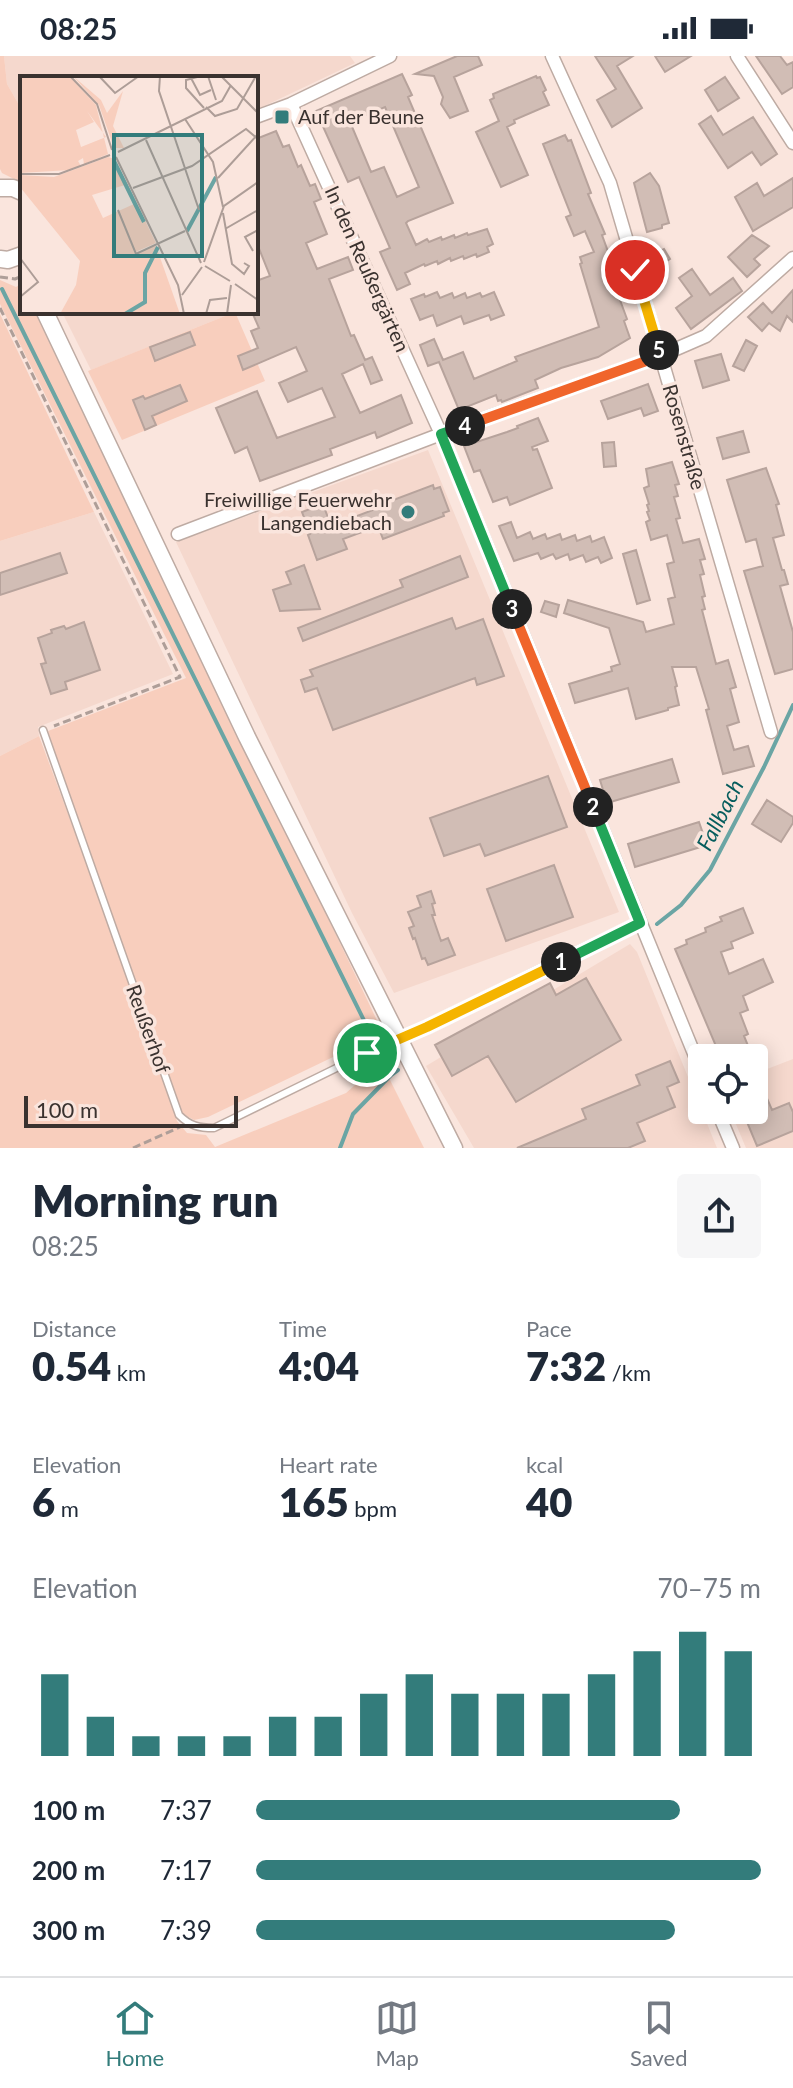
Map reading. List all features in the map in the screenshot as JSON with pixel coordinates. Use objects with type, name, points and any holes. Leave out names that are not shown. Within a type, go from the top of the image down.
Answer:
[{"type":"main road","points":[[0,188],[20,191]]},
{"type":"main road","points":[[0,259],[20,259]]},
{"type":"main road","points":[[46,314],[247,737],[454,1148]]},
{"type":"main road","points":[[416,1072],[446,1148]]},
{"type":"street","points":[[258,116],[291,104],[390,56]]},
{"type":"street","name":"Rosenstraße","points":[[552,56],[610,183],[771,732]]},
{"type":"street","points":[[737,56],[793,143]]},
{"type":"street","name":"In den Reußergärten","points":[[291,104],[441,434],[690,1044]]},
{"type":"street","points":[[178,534],[441,434],[660,356],[706,336],[793,258]]},
{"type":"street","points":[[427,1027],[640,923]]},
{"type":"street","points":[[723,1124],[733,1148]]},
{"type":"lane","name":"Reußerhof","points":[[43,730],[179,1115],[187,1123]]},
{"type":"lane","points":[[187,1123],[199,1128],[214,1128],[427,1027]]},
{"type":"path","points":[[0,277],[20,277]]},
{"type":"path","points":[[0,308],[180,677],[43,730]]},
{"type":"path","points":[[133,1148],[187,1123]]},
{"type":"shaded area","points":[[0,56],[4,56],[7,84],[20,107],[20,182],[0,169]]},
{"type":"shaded area","points":[[4,56],[350,56],[355,63],[258,109],[258,76],[20,76],[20,107],[7,84]]},
{"type":"shaded area","points":[[0,280],[16,287],[20,285],[20,314],[36,314],[101,442],[383,1033],[208,1117],[194,1120],[181,1113],[98,884],[48,731],[186,678],[0,304]]},
{"type":"shaded area","points":[[0,314],[94,512],[0,541]]},
{"type":"shaded area","points":[[63,314],[230,314],[91,370]]},
{"type":"shaded area","points":[[236,314],[265,381],[122,440],[88,371]]},
{"type":"shaded area","points":[[428,450],[619,912],[394,993],[352,913],[176,542]]},
{"type":"shaded area","points":[[94,512],[173,674],[38,727],[39,736],[0,756],[0,541]]},
{"type":"shaded area","points":[[39,736],[177,1121],[187,1133],[206,1135],[215,1147],[346,1093],[381,1062],[424,1148],[0,1148],[0,756]]},
{"type":"shaded area","points":[[630,944],[637,952],[688,1077],[688,1124],[707,1124],[717,1148],[474,1148],[426,1066]]},
{"type":"shaded area","points":[[793,1059],[793,1148],[746,1148],[736,1124],[768,1124],[768,1069]]},
{"type":"building","points":[[457,56],[478,56],[482,65],[454,77],[468,111],[450,118],[441,104],[443,97],[434,76],[415,74]]},
{"type":"building","points":[[595,56],[633,56],[617,66],[642,108],[612,127],[597,100],[616,89]]},
{"type":"building","points":[[655,56],[691,56],[665,72]]},
{"type":"building","points":[[756,56],[780,56],[787,65],[793,62],[793,87],[782,94]]},
{"type":"building","points":[[402,74],[412,95],[408,97],[453,203],[406,223],[416,245],[427,239],[429,242],[454,235],[455,238],[487,229],[493,244],[487,247],[489,252],[477,257],[476,254],[451,261],[450,258],[438,264],[437,261],[424,264],[405,273],[410,284],[397,290],[380,252],[390,248],[359,177],[348,182],[316,111]],"holes":[[[385,107],[419,187],[397,197],[384,167],[371,172],[350,122]]]},
{"type":"building","points":[[540,77],[546,90],[543,92],[549,105],[514,120],[515,123],[507,127],[528,175],[501,187],[476,132],[499,121],[490,100],[494,98],[493,94]]},
{"type":"building","points":[[725,77],[739,98],[718,111],[705,90]]},
{"type":"building","points":[[711,116],[723,135],[753,117],[777,154],[761,165],[752,152],[728,168],[699,124]]},
{"type":"building","points":[[276,131],[283,147],[289,145],[310,186],[315,184],[321,199],[314,202],[327,234],[306,243],[317,269],[348,257],[353,270],[329,279],[351,336],[354,335],[365,360],[372,357],[382,380],[371,384],[363,364],[342,374],[360,413],[401,395],[412,423],[377,438],[375,432],[330,449],[332,455],[260,481],[247,447],[235,453],[216,408],[257,391],[277,438],[335,417],[322,388],[288,402],[279,383],[307,371],[296,347],[243,370],[238,356],[258,348],[251,331],[259,328],[253,314],[258,314],[258,280],[270,276],[258,246],[258,138]]},
{"type":"building","points":[[565,135],[568,141],[571,140],[605,234],[602,235],[618,279],[613,281],[627,319],[624,321],[630,338],[598,357],[535,380],[538,388],[502,402],[496,395],[459,410],[439,362],[428,366],[420,345],[434,339],[443,360],[463,352],[474,379],[517,361],[515,357],[599,327],[580,264],[580,257],[594,252],[585,231],[574,236],[566,217],[571,215],[543,144]]},
{"type":"building","points":[[650,173],[659,186],[669,223],[647,232],[634,183]]},
{"type":"building","points":[[793,178],[793,207],[753,231],[735,197],[757,183],[764,196]]},
{"type":"building","points":[[752,235],[769,246],[754,259],[760,265],[747,277],[728,257]]},
{"type":"building","points":[[664,249],[670,259],[659,266],[652,255]]},
{"type":"building","points":[[692,269],[710,295],[733,278],[742,291],[691,329],[676,308],[692,296],[679,278]]},
{"type":"building","points":[[793,290],[793,322],[787,316],[780,331],[769,323],[762,331],[748,317],[763,303],[772,313]]},
{"type":"building","points":[[437,292],[440,298],[452,293],[454,298],[465,293],[467,298],[494,292],[504,315],[491,320],[489,315],[464,324],[461,316],[437,326],[433,315],[420,320],[411,299]]},
{"type":"building","points":[[190,332],[195,345],[155,361],[150,347]]},
{"type":"building","points":[[746,340],[757,346],[744,371],[733,366]]},
{"type":"building","points":[[721,354],[729,380],[703,388],[695,361]]},
{"type":"building","points":[[648,384],[658,411],[644,416],[641,408],[608,419],[601,401]]},
{"type":"building","points":[[180,385],[187,401],[152,416],[156,425],[145,430],[133,400],[143,396],[145,399]]},
{"type":"building","points":[[538,418],[548,441],[532,447],[533,450],[537,449],[552,488],[510,505],[507,497],[493,502],[480,470],[474,472],[464,446]]},
{"type":"building","points":[[743,431],[749,452],[723,459],[717,438]]},
{"type":"building","points":[[614,442],[616,466],[604,467],[602,443]]},
{"type":"building","points":[[672,462],[679,484],[675,485],[678,496],[674,497],[683,543],[699,539],[705,559],[700,560],[705,596],[702,597],[705,609],[702,610],[716,664],[728,660],[736,687],[730,689],[739,722],[727,726],[734,750],[748,746],[754,766],[723,774],[696,667],[672,667],[679,705],[636,719],[628,688],[575,703],[569,684],[612,671],[611,667],[620,664],[609,628],[564,613],[568,600],[643,622],[646,632],[674,624],[668,599],[675,597],[667,564],[674,562],[667,535],[651,540],[646,522],[650,520],[647,512],[649,504],[644,488],[649,486],[646,469]]},
{"type":"building","points":[[766,468],[779,504],[776,505],[784,535],[773,538],[788,584],[780,586],[793,632],[793,669],[775,674],[744,571],[763,566],[756,539],[746,542],[727,480]]},
{"type":"building","points":[[433,485],[434,489],[440,487],[449,511],[443,513],[444,516],[383,539],[378,526],[343,539],[347,549],[317,560],[302,512],[323,504],[331,526]]},
{"type":"building","points":[[511,522],[517,538],[530,532],[533,539],[545,534],[547,539],[560,534],[562,540],[575,535],[577,541],[590,536],[592,542],[604,537],[612,558],[601,563],[598,557],[586,562],[583,555],[570,560],[568,554],[556,559],[553,554],[541,559],[538,553],[514,561],[499,526]]},
{"type":"building","points":[[636,550],[650,600],[637,604],[623,554]]},
{"type":"building","points":[[60,553],[67,573],[0,595],[0,573]]},
{"type":"building","points":[[460,556],[468,577],[303,641],[298,628],[403,587],[400,580]]},
{"type":"building","points":[[304,565],[320,609],[280,611],[273,590],[291,584],[286,572]]},
{"type":"building","points":[[545,601],[559,605],[556,617],[541,612]]},
{"type":"building","points":[[452,618],[456,629],[483,619],[504,676],[477,685],[475,678],[333,730],[317,688],[305,692],[301,680],[313,676],[310,670]]},
{"type":"building","points":[[84,622],[100,670],[65,682],[67,689],[51,694],[41,664],[46,663],[38,638],[52,633],[51,630],[64,626],[66,629]]},
{"type":"building","points":[[672,759],[679,782],[607,803],[600,780]]},
{"type":"building","points":[[548,776],[567,827],[485,856],[480,844],[444,856],[430,818]]},
{"type":"building","points":[[767,800],[793,817],[793,823],[781,842],[752,824]]},
{"type":"building","points":[[699,822],[707,845],[635,867],[628,844]]},
{"type":"building","points":[[554,865],[573,917],[506,941],[487,889]]},
{"type":"building","points":[[431,891],[435,903],[432,904],[435,915],[432,915],[441,941],[448,938],[455,955],[428,965],[413,939],[409,928],[414,926],[408,912],[421,907],[417,896]]},
{"type":"building","points":[[743,908],[753,933],[731,942],[733,948],[721,952],[729,974],[763,959],[773,982],[743,996],[748,1010],[740,1013],[748,1034],[744,1036],[747,1044],[715,1044],[675,949],[687,944],[686,940],[706,932],[705,928],[722,921],[720,917]]},
{"type":"building","points":[[586,978],[621,1040],[516,1102],[488,1056],[452,1076],[435,1045],[550,983],[556,995]]},
{"type":"building","points":[[670,1061],[679,1082],[667,1087],[675,1107],[637,1123],[645,1141],[628,1148],[517,1148],[586,1119],[582,1109],[640,1085],[636,1075]]},
{"type":"building","points":[[768,1101],[772,1110],[789,1103],[793,1112],[793,1131],[757,1146],[748,1124],[768,1124]]},
{"type":"waterway","points":[[2,289],[391,1075]]},
{"type":"waterway","name":"Fallbach","points":[[657,924],[681,905],[710,870],[793,705]]},
{"type":"waterway","name":"Fallbach","points":[[340,1148],[353,1114],[398,1070]]},
{"type":"place","name":"Auf der Beune","points":[[282,117]]},
{"type":"place","name":"Freiwillige Feuerwehr Langendiebach","points":[[408,512]]},
{"type":"route","points":[[367,1053],[640,923],[441,434],[660,356],[635,270]]}]
